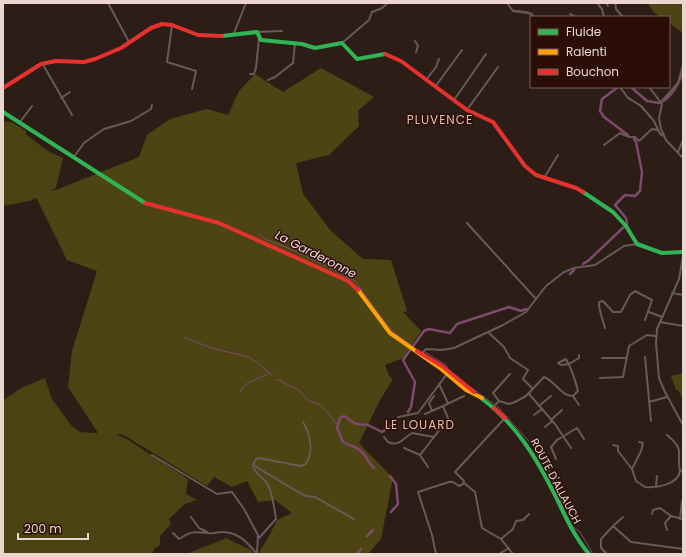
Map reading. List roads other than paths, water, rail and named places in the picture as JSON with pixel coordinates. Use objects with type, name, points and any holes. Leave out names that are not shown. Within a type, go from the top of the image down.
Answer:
[{"type":"street","points":[[108,3],[129,42]]},
{"type":"street","points":[[234,32],[246,3]]},
{"type":"street","points":[[260,38],[295,43],[315,48],[342,43],[369,20],[372,12],[382,8],[388,3]]},
{"type":"street","points":[[507,3],[513,11],[528,12],[534,16]]},
{"type":"street","points":[[597,3],[602,8],[604,16]]},
{"type":"street","points":[[616,3],[616,8],[622,16]]},
{"type":"street","points":[[570,14],[574,16]]},
{"type":"street","points":[[3,88],[11,84],[31,68],[42,63],[61,60],[86,61],[119,49],[160,24],[172,25],[201,36],[223,36],[234,32],[282,31]]},
{"type":"street","points":[[172,25],[167,62],[196,71],[192,89]]},
{"type":"street","points":[[250,74],[254,74],[256,68],[260,38],[257,32]]},
{"type":"street","points":[[415,41],[418,46],[416,52]]},
{"type":"street","points":[[268,80],[275,77],[293,63],[295,43]]},
{"type":"street","points":[[342,43],[357,59],[387,54],[410,67],[467,110],[493,122],[525,166],[543,179],[576,188],[613,212],[625,225],[637,244]]},
{"type":"street","points":[[436,87],[462,50]]},
{"type":"street","points":[[454,100],[486,54]]},
{"type":"street","points":[[426,80],[436,68],[438,59]]},
{"type":"street","points":[[42,63],[72,115]]},
{"type":"street","points":[[661,102],[678,83],[683,65]]},
{"type":"street","points":[[467,110],[498,67]]},
{"type":"street","points":[[621,88],[630,100],[641,106],[654,121],[662,136],[664,136],[683,158]]},
{"type":"street","points":[[650,88],[661,102],[663,107],[659,122],[664,136]]},
{"type":"street","points":[[61,98],[70,92]]},
{"type":"street","points":[[73,159],[89,138],[104,129],[131,121],[151,109],[152,105]]},
{"type":"street","points":[[19,123],[32,106]]},
{"type":"street","name":"ROUTE D'ALLAUCH","points":[[3,111],[73,159],[141,202],[204,218],[256,238],[338,276],[357,288],[390,333],[448,373],[458,383],[494,407],[527,443],[576,536],[588,554]]},
{"type":"street","points":[[604,145],[620,133],[640,141],[653,128],[659,130]]},
{"type":"street","points":[[678,152],[683,140]]},
{"type":"street","points":[[543,179],[558,155]]},
{"type":"street","points":[[467,223],[536,299]]},
{"type":"street","points":[[421,354],[426,348],[442,350],[454,348],[489,333],[520,317],[530,308],[546,286],[564,272],[570,269],[595,265],[624,246],[637,244],[662,253],[683,252]]},
{"type":"street","points":[[683,256],[679,279],[655,336],[658,372],[667,397],[683,425]]},
{"type":"street","points":[[605,328],[598,304],[601,301],[605,303],[613,312],[621,312],[630,295],[635,291],[651,298],[652,301],[649,312],[645,320]]},
{"type":"street","points":[[672,294],[683,295]]},
{"type":"street","points":[[649,312],[662,317]]},
{"type":"street","points":[[660,322],[683,326]]},
{"type":"street","points":[[489,333],[504,347],[510,358],[528,370],[523,379],[533,388]]},
{"type":"street","points":[[600,378],[623,377],[630,344],[647,335],[655,336]]},
{"type":"street","points":[[573,396],[578,391],[575,375],[569,364],[566,359],[564,358],[558,363],[561,365],[569,364],[579,358],[579,356]]},
{"type":"street","points":[[645,357],[651,421]]},
{"type":"street","points":[[602,358],[628,358]]},
{"type":"street","points":[[398,417],[418,413],[448,373]]},
{"type":"street","points":[[510,374],[493,393],[499,401],[512,404],[529,394],[544,377],[567,395],[573,396],[579,405]]},
{"type":"street","points":[[439,384],[448,403]]},
{"type":"street","points":[[529,394],[552,420],[571,448]]},
{"type":"street","points":[[432,411],[429,403],[434,396]]},
{"type":"street","points":[[426,414],[464,396]]},
{"type":"street","points":[[539,406],[551,396]]},
{"type":"street","points":[[649,402],[667,397]]},
{"type":"street","points":[[494,407],[499,401]]},
{"type":"street","points":[[420,455],[448,418],[443,406]]},
{"type":"street","points":[[534,415],[542,409]]},
{"type":"street","points":[[545,427],[562,410]]},
{"type":"street","points":[[505,418],[455,472],[464,483],[475,492],[482,527],[501,539],[513,554]]},
{"type":"street","points":[[253,465],[256,459],[259,458],[300,466],[306,464],[310,452],[310,443],[308,433],[302,422]]},
{"type":"street","points":[[556,459],[551,447],[562,436],[575,428],[584,439]]},
{"type":"street","points":[[384,437],[388,442],[397,444],[412,433],[434,438]]},
{"type":"street","points":[[613,445],[618,446],[618,451],[632,469],[638,484],[644,487],[656,486],[675,481],[680,476],[682,471],[680,449],[677,444],[667,435]]},
{"type":"street","points":[[632,469],[642,452],[643,443],[639,442]]},
{"type":"street","points":[[404,448],[420,455],[428,467]]},
{"type":"street","points":[[152,455],[217,494],[232,492],[244,509],[259,538],[257,554]]},
{"type":"street","points":[[253,465],[305,496],[316,497],[354,519]]},
{"type":"street","points":[[253,465],[254,469],[264,478],[269,486],[276,519],[259,538]]},
{"type":"street","points":[[656,486],[657,476]]},
{"type":"street","points":[[436,554],[432,535],[418,492],[449,482],[453,482],[459,486],[464,483]]},
{"type":"street","points":[[680,519],[682,501]]},
{"type":"street","points":[[652,514],[653,510],[660,508],[671,516],[683,519]]},
{"type":"street","points":[[501,539],[513,529],[516,521],[523,520],[529,514]]},
{"type":"street","points":[[667,530],[664,523],[671,516]]},
{"type":"street","points":[[191,517],[200,528],[210,534]]},
{"type":"street","points":[[607,554],[601,548],[601,539],[623,517]]},
{"type":"street","points":[[613,526],[631,542],[683,549]]},
{"type":"street","points":[[173,532],[179,539],[194,531],[210,534],[223,532],[237,535],[257,554]]},
{"type":"street","points":[[499,554],[509,548]]},
{"type":"waterway","points":[[513,10],[533,14]]},
{"type":"waterway","points":[[632,88],[647,101],[659,103],[668,98],[677,85],[683,71]]},
{"type":"waterway","points":[[617,88],[602,99],[600,111],[604,117],[628,135]]},
{"type":"waterway","points":[[628,97],[643,107]]},
{"type":"waterway","points":[[583,264],[627,224],[626,218],[615,205],[625,195],[635,196],[640,191],[642,172],[636,142],[634,139]]},
{"type":"waterway","name":"La Garderonne","points":[[259,234],[265,239],[298,252],[355,281],[388,326],[411,345]]},
{"type":"waterway","points":[[570,274],[574,270]]},
{"type":"waterway","points":[[408,412],[411,407],[415,382],[403,360],[424,331],[429,329],[450,333],[457,324],[509,307],[521,311],[526,309]]},
{"type":"waterway","points":[[185,338],[213,348],[243,355],[253,359],[269,373]]},
{"type":"waterway","name":"La Garderonne","points":[[425,352],[446,365],[449,371]]},
{"type":"waterway","points":[[240,392],[245,385],[269,373],[273,376]]},
{"type":"waterway","points":[[276,379],[300,391],[307,400],[320,405],[338,425]]},
{"type":"waterway","name":"La Garderonne","points":[[466,384],[494,404]]},
{"type":"waterway","name":"La Garderonne","points":[[497,406],[536,449],[551,474],[565,512],[572,526],[580,532],[593,554]]},
{"type":"waterway","points":[[374,468],[361,451],[356,447],[343,442],[337,428],[340,418],[344,416],[356,424],[368,425],[382,432],[392,425]]},
{"type":"waterway","points":[[390,476],[396,484],[398,504],[391,512]]},
{"type":"waterway","points":[[367,536],[373,530]]},
{"type":"waterway","points":[[357,554],[361,549]]},
{"type":"district","name":"PLUVENCE","points":[[440,119]]},
{"type":"district","name":"LE LOUARD","points":[[420,424]]}]
